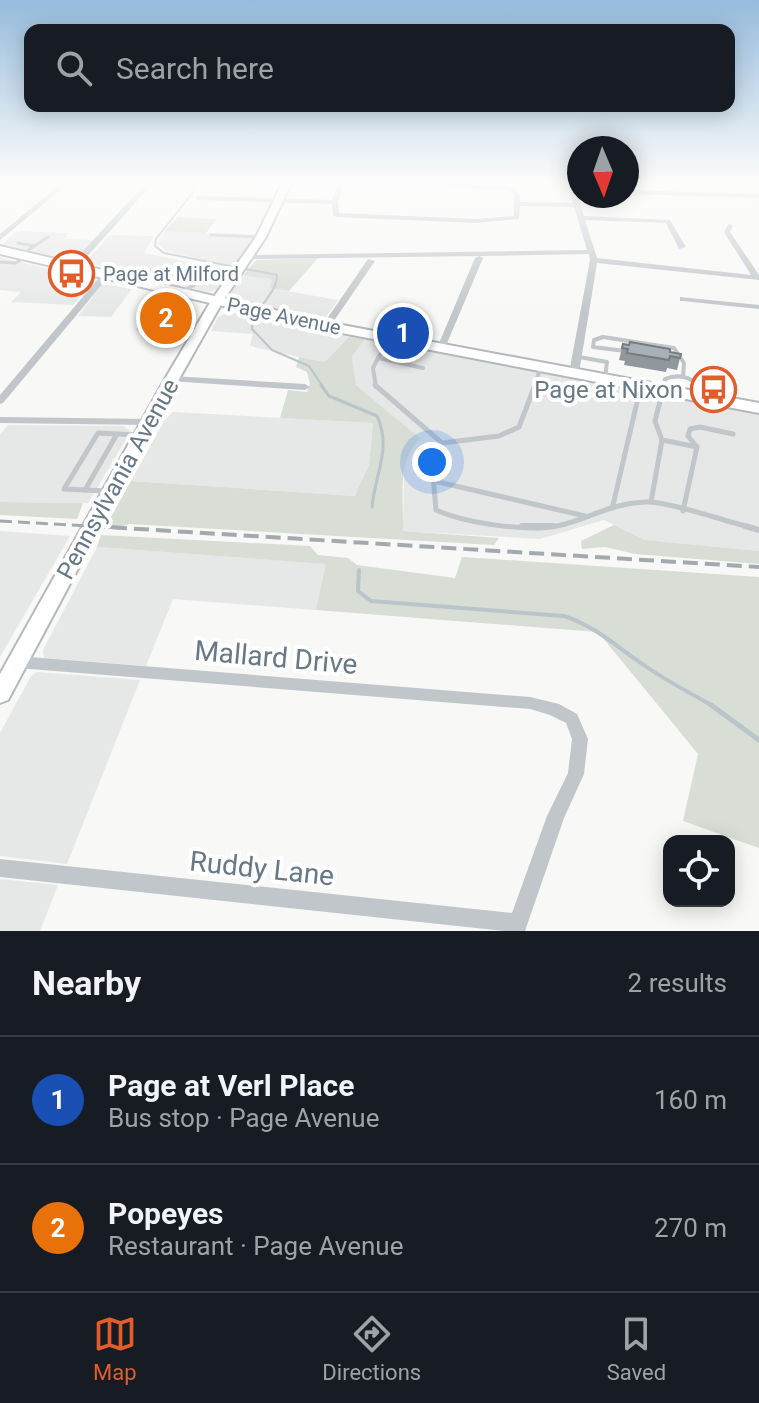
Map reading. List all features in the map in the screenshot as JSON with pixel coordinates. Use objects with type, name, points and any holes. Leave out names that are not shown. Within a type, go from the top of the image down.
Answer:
[{"type":"main road","name":"Page Avenue","points":[[11,251],[326,326],[759,408]]},
{"type":"street","points":[[11,251],[31,226]]},
{"type":"street","points":[[73,267],[110,226]]},
{"type":"street","name":"Pennsylvania Avenue","points":[[0,694],[172,379],[217,301],[243,266],[266,226]]},
{"type":"street","points":[[574,373],[581,346],[593,256],[583,226]]},
{"type":"street","points":[[671,226],[682,247]]},
{"type":"street","points":[[730,226],[727,232],[758,278]]},
{"type":"street","points":[[243,266],[593,256],[758,278]]},
{"type":"street","points":[[441,348],[479,258]]},
{"type":"street","points":[[326,326],[371,261]]},
{"type":"street","points":[[0,401],[106,275]]},
{"type":"street","points":[[683,299],[759,307]]},
{"type":"street","points":[[172,379],[305,387]]},
{"type":"street","points":[[0,420],[146,428]]},
{"type":"street","name":"Mallard Drive","points":[[17,662],[530,703],[554,709],[572,719],[580,739],[576,774],[556,816],[516,927]]},
{"type":"street","name":"Ruddy Lane","points":[[0,868],[516,927]]},
{"type":"lane","points":[[211,235],[261,237]]},
{"type":"lane","points":[[11,251],[48,237]]},
{"type":"lane","points":[[130,281],[149,270],[199,281],[162,304],[185,312],[182,325],[204,325]]},
{"type":"lane","points":[[593,347],[594,340],[603,337],[674,348],[678,350],[678,357]]},
{"type":"lane","points":[[392,338],[373,368],[376,388],[442,443]]},
{"type":"lane","points":[[581,346],[631,352]]},
{"type":"lane","points":[[667,356],[678,357],[684,363],[683,377]]},
{"type":"lane","points":[[579,357],[607,362],[605,379]]},
{"type":"lane","points":[[378,358],[423,368]]},
{"type":"lane","points":[[541,366],[519,427],[511,433],[442,443],[437,450],[432,502],[436,510],[454,518],[535,528],[558,526],[613,505],[651,502],[759,530]]},
{"type":"lane","points":[[651,502],[662,440],[655,421],[665,379],[683,377],[699,385],[700,396]]},
{"type":"lane","points":[[613,505],[641,385]]},
{"type":"lane","points":[[697,447],[688,436],[694,427],[733,434]]},
{"type":"lane","points":[[111,491],[64,489],[98,433],[117,434],[146,428]]},
{"type":"lane","points":[[85,490],[117,434]]},
{"type":"lane","points":[[662,440],[697,447]]},
{"type":"lane","points":[[683,511],[697,447]]},
{"type":"lane","points":[[434,481],[588,517]]},
{"type":"shaded area","points":[[169,226],[211,226],[206,233],[165,231]]},
{"type":"shaded area","points":[[16,231],[69,233],[64,239],[93,240],[76,259],[70,260],[3,244]]},
{"type":"shaded area","points":[[165,231],[255,235],[235,267],[167,251],[158,244]]},
{"type":"shaded area","points":[[110,235],[154,236],[144,253],[232,271],[216,290],[208,292],[86,262]]},
{"type":"shaded area","points":[[0,257],[94,281],[73,305],[11,302],[21,292],[0,290]]},
{"type":"shaded area","points":[[318,258],[289,291],[269,288],[272,280],[243,275],[256,260]]},
{"type":"shaded area","points":[[243,275],[272,280],[270,288],[338,300],[326,317],[318,319],[236,300],[229,295]]},
{"type":"shaded area","points":[[103,284],[132,289],[111,317],[78,316]]},
{"type":"shaded area","points":[[159,297],[193,307],[195,316],[185,334],[135,331]]},
{"type":"shaded area","points":[[226,313],[349,337],[325,362],[299,357],[250,346],[253,334],[211,331],[218,317]]},
{"type":"shaded area","points":[[349,337],[365,339],[352,357],[356,385],[420,438],[407,458],[404,470],[403,531],[499,538],[494,545],[129,524],[106,526],[131,481],[355,496],[369,465],[373,423],[280,418],[288,390],[307,392],[310,384],[307,372],[296,367],[299,357],[325,362]]},
{"type":"shaded area","points":[[365,339],[759,414],[759,551],[645,540],[604,520],[540,539],[403,531],[404,465],[408,451],[420,438],[356,385],[352,357]]},
{"type":"shaded area","points":[[173,412],[373,423],[369,465],[356,496],[131,481],[164,421]]},
{"type":"shaded area","points":[[8,425],[123,426],[131,431],[88,503],[0,502],[0,434]]},
{"type":"shaded area","points":[[0,502],[83,503],[77,519],[0,515]]},
{"type":"shaded area","points":[[614,525],[645,540],[759,551],[759,564],[635,554],[605,547],[582,549],[581,541]]},
{"type":"shaded area","points":[[0,531],[70,536],[0,657]]},
{"type":"shaded area","points":[[101,535],[310,546],[318,555],[348,558],[357,565],[455,578],[462,557],[759,577],[759,848],[735,839],[735,835],[722,835],[683,821],[698,754],[598,632],[316,610],[326,564],[97,547]]},
{"type":"shaded area","points":[[97,547],[327,564],[316,610],[173,599],[146,666],[44,658],[43,650]]},
{"type":"shaded area","points":[[37,672],[140,680],[67,864],[0,856],[0,733],[31,676]]},
{"type":"shaded area","points":[[0,879],[58,885],[40,931],[0,931]]},
{"type":"building","points":[[630,342],[670,349],[670,352],[681,354],[680,358],[670,356],[669,360],[627,353],[628,349],[622,348],[623,344],[629,345]]},
{"type":"waterway","points":[[166,226],[156,239],[155,246],[164,253],[277,275],[252,329],[272,350],[309,366],[323,387]]},
{"type":"waterway","points":[[321,385],[329,396],[377,416],[383,450],[372,507]]},
{"type":"waterway","points":[[359,570],[358,591],[371,601],[564,616],[575,620],[713,706]]},
{"type":"waterway","points":[[713,706],[759,740]]},
{"type":"railway","points":[[0,521],[118,528]]},
{"type":"railway","points":[[90,526],[118,528]]},
{"type":"railway","points":[[118,528],[123,528]]},
{"type":"railway","points":[[118,528],[759,567]]},
{"type":"place","name":"Page at Milford","points":[[72,274]]},
{"type":"place","name":"Popeyes","points":[[166,318]]},
{"type":"place","name":"Page at Verl Place","points":[[403,333]]},
{"type":"place","name":"Page at Nixon","points":[[714,390]]}]
